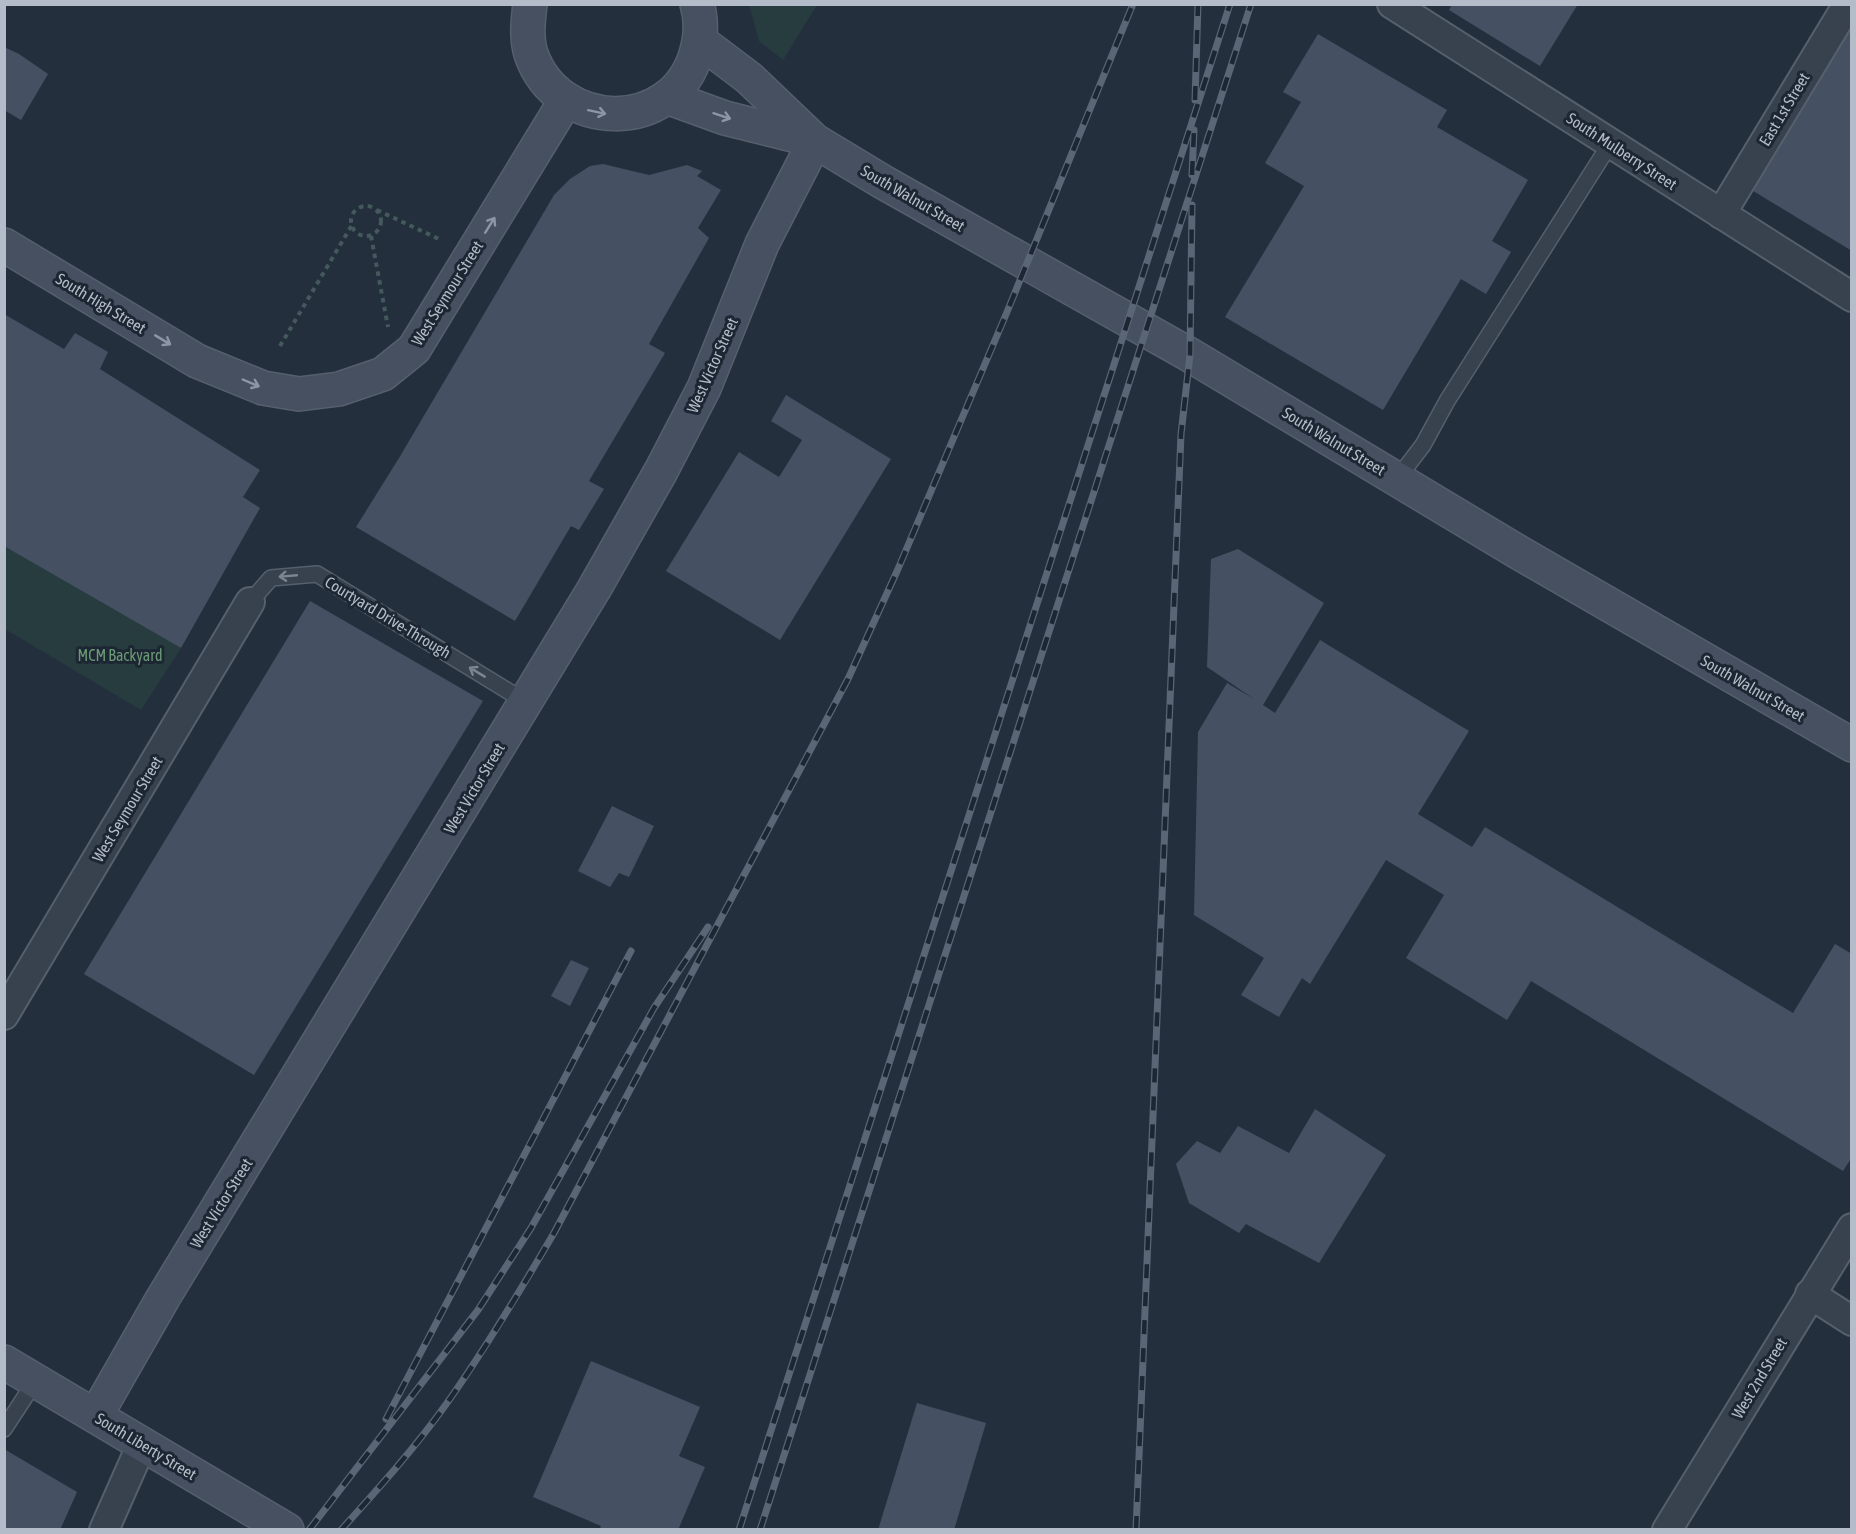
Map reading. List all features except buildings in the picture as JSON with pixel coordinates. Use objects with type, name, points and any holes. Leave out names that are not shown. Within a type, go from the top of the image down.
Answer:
[{"type":"main road","points":[[504,4],[544,80],[566,100],[585,110],[606,114],[627,114],[648,108],[667,97],[683,82],[694,62],[700,41],[700,14],[697,4]]},
{"type":"main road","points":[[530,4],[527,29],[531,54]]},
{"type":"main road","name":"South Walnut Street","points":[[700,41],[749,78],[815,141],[904,194],[1190,354],[1518,552],[1851,745]]},
{"type":"main road","name":"South Walnut Street","points":[[667,97],[725,118],[815,141]]},
{"type":"main road","name":"West Seymour Street","points":[[197,360],[263,388],[299,394],[339,389],[383,374],[414,348],[566,100]]},
{"type":"main road","name":"West Victor Street","points":[[96,1415],[163,1298],[600,579],[661,471],[704,387],[762,244],[815,141]]},
{"type":"main road","name":"South High Street","points":[[4,245],[197,360]]},
{"type":"main road","name":"South Liberty Street","points":[[4,1362],[287,1530]]},
{"type":"street","name":"South Mulberry Street","points":[[1392,4],[1851,297]]},
{"type":"street","name":"East 1st Street","points":[[1721,214],[1848,4]]},
{"type":"street","name":"West Seymour Street","points":[[4,1015],[250,602]]},
{"type":"street","name":"West 2nd Street","points":[[1667,1530],[1851,1228]]},
{"type":"street","points":[[1810,1294],[1851,1321]]},
{"type":"street","points":[[104,1530],[142,1444]]},
{"type":"lane","points":[[1397,479],[1423,444],[1447,401],[1610,144]]},
{"type":"lane","name":"Courtyard Drive-Through","points":[[250,602],[271,578],[317,574],[526,702]]},
{"type":"lane","points":[[4,1429],[36,1380]]},
{"type":"path","points":[[377,210],[382,219],[379,230],[371,236],[357,233],[352,225],[351,216],[357,208],[368,206],[377,210],[448,243]]},
{"type":"path","points":[[280,346],[352,225]]},
{"type":"path","points":[[371,236],[389,331]]},
{"type":"green space","points":[[749,4],[817,5],[783,60],[759,41]]},
{"type":"green space","name":"MCM Backyard","points":[[5,546],[181,648],[141,710],[5,629]]},
{"type":"railway","points":[[341,1530],[435,1420],[502,1319],[554,1233],[848,679],[898,569],[1007,312],[1133,4]]},
{"type":"railway","points":[[1195,100],[1198,4]]},
{"type":"railway","points":[[739,1530],[1230,4]]},
{"type":"railway","points":[[760,1530],[1251,4]]},
{"type":"railway","points":[[1192,175],[1194,130]]},
{"type":"railway","points":[[1136,1530],[1181,434],[1190,355],[1192,205]]},
{"type":"railway","points":[[309,1530],[478,1310],[531,1228],[654,1008],[708,927]]},
{"type":"railway","points":[[386,1419],[631,951]]}]
